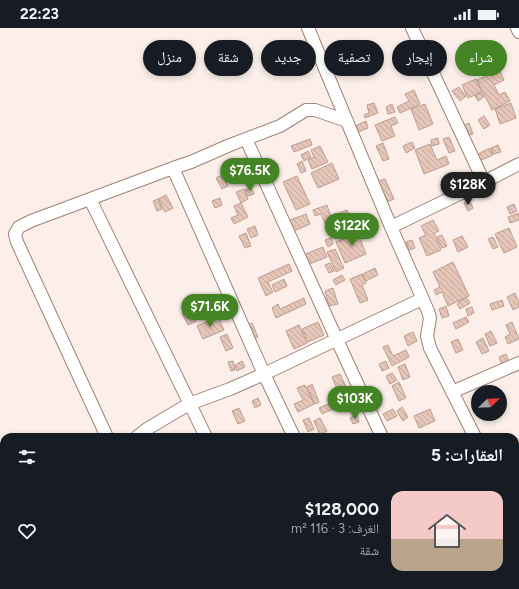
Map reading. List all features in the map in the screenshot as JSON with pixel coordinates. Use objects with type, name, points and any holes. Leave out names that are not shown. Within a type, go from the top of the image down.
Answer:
[{"type":"street","points":[[308,28],[391,227],[428,311],[430,318],[427,336],[430,348],[473,433]]},
{"type":"street","points":[[412,28],[484,182]]},
{"type":"street","points":[[517,28],[519,32]]},
{"type":"street","points":[[105,433],[17,242],[15,234],[20,227],[30,221],[191,162],[280,126],[306,110],[315,110],[347,121]]},
{"type":"street","points":[[246,139],[380,433]]},
{"type":"street","points":[[391,227],[519,164]]},
{"type":"street","points":[[173,168],[264,374],[292,433]]},
{"type":"street","points":[[90,199],[204,433]]},
{"type":"street","points":[[141,433],[147,428],[190,404],[264,374],[422,299]]},
{"type":"street","points":[[452,392],[519,363]]},
{"type":"building","points":[[485,76],[502,76],[504,80],[494,85],[499,95],[505,92],[510,101],[492,110],[477,80]]},
{"type":"building","points":[[476,79],[482,92],[468,98],[462,85]]},
{"type":"building","points":[[459,87],[466,96],[460,101],[452,91]]},
{"type":"building","points":[[414,90],[420,104],[400,113],[397,107],[409,101],[405,94]]},
{"type":"building","points":[[481,92],[484,97],[478,101],[475,96]]},
{"type":"building","points":[[374,103],[378,113],[365,118],[364,115],[369,113],[367,105]]},
{"type":"building","points":[[511,103],[516,118],[500,124],[495,109]]},
{"type":"building","points":[[392,104],[395,112],[388,114],[386,107]]},
{"type":"building","points":[[425,104],[433,124],[419,130],[411,109]]},
{"type":"building","points":[[484,116],[490,125],[484,129],[478,120]]},
{"type":"building","points":[[395,117],[398,123],[391,126],[395,136],[382,141],[375,125]]},
{"type":"building","points":[[366,121],[368,128],[356,133],[353,127]]},
{"type":"building","points":[[469,123],[473,134],[467,136],[462,126]]},
{"type":"building","points":[[449,137],[455,151],[449,153],[443,139]]},
{"type":"building","points":[[438,138],[439,144],[432,146],[431,140]]},
{"type":"building","points":[[310,139],[312,145],[294,152],[291,146]]},
{"type":"building","points":[[412,142],[415,148],[406,153],[403,146]]},
{"type":"building","points":[[383,143],[389,159],[383,161],[376,146]]},
{"type":"building","points":[[430,144],[437,160],[446,156],[449,164],[424,174],[415,150]]},
{"type":"building","points":[[498,145],[501,152],[493,154],[491,148]]},
{"type":"building","points":[[320,146],[328,162],[312,169],[308,160],[314,157],[311,150]]},
{"type":"building","points":[[490,148],[493,155],[479,161],[476,155]]},
{"type":"building","points":[[308,151],[311,157],[304,161],[301,155]]},
{"type":"building","points":[[302,161],[306,171],[301,173],[297,164]]},
{"type":"building","points":[[332,163],[339,179],[318,188],[311,173]]},
{"type":"building","points":[[277,164],[279,171],[272,173],[270,167]]},
{"type":"building","points":[[242,168],[246,178],[239,181],[235,172]]},
{"type":"building","points":[[222,175],[228,186],[222,189],[216,178]]},
{"type":"building","points":[[297,176],[310,204],[296,210],[283,182]]},
{"type":"building","points":[[385,179],[394,199],[387,202],[378,181]]},
{"type":"building","points":[[251,187],[254,194],[248,196],[245,190]]},
{"type":"building","points":[[244,189],[248,199],[241,203],[236,192]]},
{"type":"building","points":[[166,195],[173,208],[165,212],[158,199]]},
{"type":"building","points":[[220,198],[222,205],[215,208],[212,201]]},
{"type":"building","points":[[158,199],[162,209],[157,211],[153,201]]},
{"type":"building","points":[[469,200],[473,208],[468,211],[464,203]]},
{"type":"building","points":[[241,203],[248,217],[234,224],[231,218],[238,215],[234,206]]},
{"type":"building","points":[[514,204],[517,211],[510,214],[507,207]]},
{"type":"building","points":[[327,205],[333,223],[326,226],[321,214],[315,216],[313,210]]},
{"type":"building","points":[[347,210],[351,218],[344,222],[339,213]]},
{"type":"building","points":[[519,213],[519,220],[510,223],[508,217]]},
{"type":"building","points":[[306,214],[310,224],[292,232],[287,221]]},
{"type":"building","points":[[342,220],[346,227],[353,224],[356,230],[343,236],[337,222]]},
{"type":"building","points":[[433,220],[439,231],[434,233],[441,250],[427,256],[419,238],[426,235],[421,226]]},
{"type":"building","points":[[255,226],[258,235],[251,238],[247,229]]},
{"type":"building","points":[[509,228],[517,247],[504,253],[495,234]]},
{"type":"building","points":[[365,230],[367,236],[360,239],[366,254],[345,263],[336,242]]},
{"type":"building","points":[[246,233],[251,246],[245,248],[239,236]]},
{"type":"building","points":[[442,235],[447,246],[442,248],[437,237]]},
{"type":"building","points":[[462,236],[468,247],[458,252],[453,240]]},
{"type":"building","points":[[493,237],[498,247],[493,249],[488,239]]},
{"type":"building","points":[[331,238],[333,244],[328,247],[325,240]]},
{"type":"building","points":[[412,240],[415,248],[409,250],[406,242]]},
{"type":"building","points":[[323,247],[327,257],[307,265],[303,255]]},
{"type":"building","points":[[335,249],[344,268],[336,272],[327,252]]},
{"type":"building","points":[[453,262],[469,296],[448,306],[442,292],[436,295],[434,290],[440,287],[433,272]]},
{"type":"building","points":[[330,263],[334,271],[329,273],[325,265]]},
{"type":"building","points":[[289,264],[292,271],[268,282],[273,292],[266,296],[258,278]]},
{"type":"building","points":[[375,268],[378,275],[366,281],[363,274]]},
{"type":"building","points":[[362,274],[366,283],[362,285],[368,300],[360,303],[350,279]]},
{"type":"building","points":[[342,275],[345,280],[336,285],[333,280]]},
{"type":"building","points":[[284,279],[287,286],[275,292],[272,285]]},
{"type":"building","points":[[333,288],[338,304],[329,306],[325,291]]},
{"type":"building","points":[[515,293],[519,307],[513,310],[507,297]]},
{"type":"building","points":[[466,297],[470,303],[460,309],[457,304]]},
{"type":"building","points":[[213,298],[215,305],[209,308],[206,301]]},
{"type":"building","points":[[304,298],[306,304],[276,318],[272,308],[278,304],[280,309]]},
{"type":"building","points":[[502,300],[504,306],[492,310],[490,304]]},
{"type":"building","points":[[197,305],[200,311],[193,315],[196,321],[188,325],[182,313]]},
{"type":"building","points":[[446,306],[449,316],[442,318],[439,309]]},
{"type":"building","points":[[207,307],[210,314],[205,316],[202,310]]},
{"type":"building","points":[[472,307],[474,313],[468,316],[466,309]]},
{"type":"building","points":[[218,317],[224,330],[203,339],[197,326]]},
{"type":"building","points":[[466,317],[469,322],[456,329],[453,323]]},
{"type":"building","points":[[318,322],[324,335],[308,342],[302,329]]},
{"type":"building","points":[[512,322],[519,339],[508,344],[505,337],[510,334],[506,325]]},
{"type":"building","points":[[252,323],[258,337],[250,340],[244,326]]},
{"type":"building","points":[[299,325],[307,343],[294,349],[286,331]]},
{"type":"building","points":[[491,331],[497,343],[490,346],[485,334]]},
{"type":"building","points":[[413,332],[417,341],[408,346],[404,336]]},
{"type":"building","points":[[227,334],[233,348],[226,351],[220,337]]},
{"type":"building","points":[[483,338],[489,351],[482,354],[476,342]]},
{"type":"building","points":[[458,339],[463,350],[456,353],[451,342]]},
{"type":"building","points":[[388,345],[393,356],[406,350],[409,357],[392,366],[383,347]]},
{"type":"building","points":[[506,354],[511,367],[504,370],[499,357]]},
{"type":"building","points":[[233,361],[235,370],[231,371],[228,362]]},
{"type":"building","points":[[242,361],[245,367],[237,371],[235,365]]},
{"type":"building","points":[[386,361],[389,368],[382,371],[379,364]]},
{"type":"building","points":[[405,364],[410,377],[403,380],[398,367]]},
{"type":"building","points":[[392,373],[397,380],[390,384],[386,376]]},
{"type":"building","points":[[340,374],[346,387],[338,391],[332,377]]},
{"type":"building","points":[[399,382],[406,398],[399,401],[392,386]]},
{"type":"building","points":[[312,384],[319,402],[315,404],[307,387]]},
{"type":"building","points":[[305,385],[314,404],[298,412],[294,404],[303,400],[297,388]]},
{"type":"building","points":[[258,398],[261,405],[255,408],[252,401]]},
{"type":"building","points":[[333,402],[335,408],[322,414],[319,408]]},
{"type":"building","points":[[402,407],[408,417],[403,421],[397,411]]},
{"type":"building","points":[[239,408],[245,421],[238,424],[232,411]]},
{"type":"building","points":[[393,409],[397,416],[387,421],[383,414]]},
{"type":"building","points":[[430,409],[435,421],[419,428],[414,416]]},
{"type":"building","points":[[357,415],[359,422],[353,424],[350,418]]},
{"type":"building","points":[[309,418],[314,429],[308,432],[303,420]]},
{"type":"building","points":[[320,418],[327,431],[319,433],[314,421]]}]
